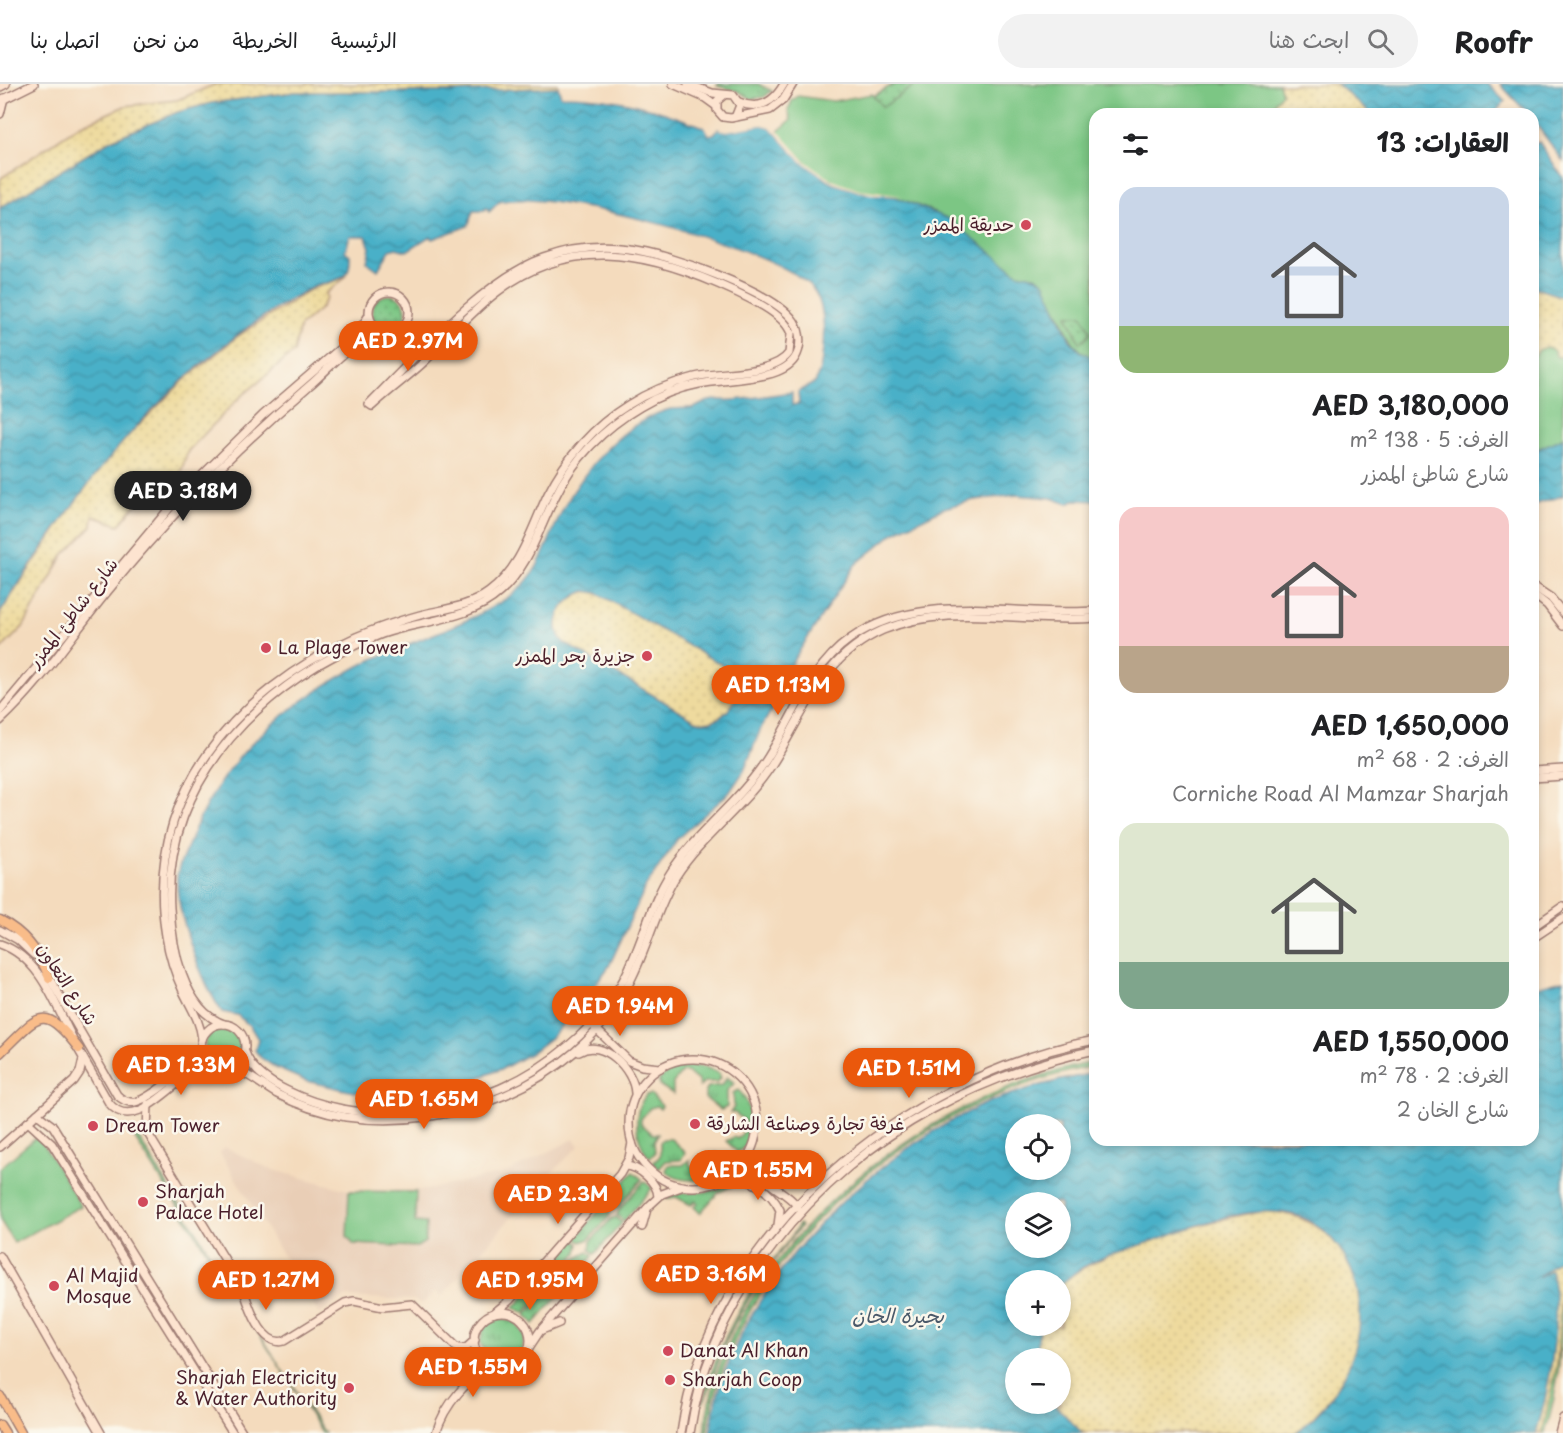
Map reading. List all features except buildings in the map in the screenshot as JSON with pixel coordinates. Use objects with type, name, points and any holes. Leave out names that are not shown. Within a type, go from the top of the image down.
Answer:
[{"type":"highway","points":[[0,920],[28,941],[40,957],[50,978]]},
{"type":"highway","points":[[0,1053],[34,1022],[43,1018],[57,1022],[81,1053]]},
{"type":"highway","points":[[0,1395],[21,1433]]},
{"type":"highway","points":[[0,1425],[5,1433]]},
{"type":"street","points":[[0,87],[6,84]]},
{"type":"street","points":[[0,114],[2,100],[34,84]]},
{"type":"street","points":[[673,84],[705,98],[716,106],[723,117],[731,118],[736,115],[770,110],[783,100],[793,84]]},
{"type":"street","points":[[688,84],[724,95],[733,95],[739,102],[749,105],[765,103],[775,97],[784,84]]},
{"type":"street","points":[[716,106],[717,100],[724,95]]},
{"type":"street","points":[[736,115],[739,102]]},
{"type":"street","points":[[216,1067],[205,1059],[198,1019],[183,991],[171,960],[164,924],[162,890],[165,851],[175,813],[183,792],[202,760],[250,707],[309,662],[377,628],[465,604],[491,591],[525,548],[548,495],[572,456],[603,423],[632,407],[686,383],[773,374],[784,370],[798,351],[800,339],[797,327],[781,310],[723,278],[664,256],[625,248],[571,250],[519,268],[484,292],[419,361],[370,406],[419,361]]},
{"type":"street","points":[[389,292],[404,298],[409,310],[404,326],[394,332],[382,331],[373,325],[369,315],[371,304],[378,295],[389,292]]},
{"type":"street","name":"شارع شاطئ الممزر","points":[[0,711],[173,504],[258,420],[361,330],[369,315]]},
{"type":"street","name":"شارع شاطئ الممزر","points":[[0,721],[40,679],[148,543],[213,474],[268,421],[362,340],[382,331]]},
{"type":"street","points":[[228,1068],[240,1061],[244,1052],[245,1042],[242,1033],[234,1026],[212,1018],[203,1010],[189,987],[175,945],[170,913],[170,880],[177,836],[187,806],[208,766],[228,740],[258,710],[316,667],[380,635],[466,612],[494,597],[510,583],[527,560],[554,499],[571,470],[600,437],[632,407]]},
{"type":"street","points":[[1539,590],[1551,598],[1563,613]]},
{"type":"street","points":[[1539,599],[1547,605],[1563,626]]},
{"type":"street","points":[[244,1052],[254,1070],[298,1095],[343,1109],[389,1113],[433,1108],[491,1091],[522,1079],[565,1054],[598,1029],[633,978],[659,910],[680,870],[700,845],[754,790],[818,671],[843,644],[870,627],[892,618],[949,614],[1089,611]]},
{"type":"street","points":[[949,614],[1089,618]]},
{"type":"street","points":[[202,1048],[186,1068],[136,1101],[141,1110],[194,1072],[216,1067],[247,1074],[290,1100],[318,1111],[366,1119],[399,1120],[446,1113],[512,1092],[541,1077],[588,1028],[623,981],[656,898],[673,869],[694,842],[747,787],[783,738]]},
{"type":"street","points":[[1539,771],[1563,769]]},
{"type":"street","points":[[1539,778],[1563,776]]},
{"type":"street","points":[[1539,923],[1563,906]]},
{"type":"street","points":[[1539,934],[1563,918]]},
{"type":"street","name":"شارع التعاون","points":[[0,930],[25,946],[50,978],[117,1095],[127,1101],[136,1101]]},
{"type":"street","name":"شارع التعاون","points":[[0,944],[16,951],[34,967],[114,1109],[128,1114],[141,1110]]},
{"type":"street","points":[[202,1040],[212,1027],[224,1024]]},
{"type":"street","points":[[588,1028],[598,1029],[607,1041],[633,1063],[660,1068]]},
{"type":"street","points":[[607,1041],[599,1040],[601,1048],[629,1073],[635,1096]]},
{"type":"street","points":[[681,1433],[691,1389],[708,1340],[735,1288],[772,1235],[797,1205],[863,1145],[931,1100],[1021,1060],[1089,1042]]},
{"type":"street","points":[[565,1054],[588,1048],[601,1048]]},
{"type":"street","points":[[690,1433],[705,1370],[728,1317],[755,1272],[800,1215],[863,1156],[926,1113],[1004,1076],[1089,1052]]},
{"type":"street","points":[[0,1147],[76,1078],[81,1053]]},
{"type":"street","points":[[698,1058],[720,1064],[736,1075],[748,1089],[755,1107],[757,1126],[751,1151],[739,1167],[727,1177],[706,1186],[684,1186],[665,1180],[651,1171],[641,1160],[632,1141],[629,1118],[635,1096],[645,1080],[660,1068],[676,1060],[698,1058]]},
{"type":"street","points":[[148,1104],[147,1132],[242,1287],[248,1307],[271,1341],[284,1341],[345,1304],[354,1301],[377,1307],[412,1304],[419,1308],[457,1348],[466,1348],[475,1340]]},
{"type":"street","points":[[37,1114],[53,1126],[243,1433]]},
{"type":"street","points":[[28,1122],[52,1144],[233,1433]]},
{"type":"street","points":[[496,1367],[480,1357],[475,1340],[479,1324],[507,1302],[610,1184],[625,1166],[632,1141]]},
{"type":"street","points":[[727,1177],[752,1182],[775,1202],[783,1207],[788,1205],[788,1201],[758,1173],[751,1151]]},
{"type":"street","points":[[625,1166],[635,1168],[655,1185],[658,1197]]},
{"type":"street","points":[[592,1192],[610,1184]]},
{"type":"street","points":[[436,1433],[442,1415],[473,1380],[483,1371],[517,1364],[525,1357],[540,1331],[647,1208],[658,1197],[684,1186]]},
{"type":"street","points":[[780,1193],[797,1205],[800,1215]]},
{"type":"street","points":[[772,1235],[781,1216],[775,1202]]},
{"type":"street","points":[[642,1227],[647,1208]]},
{"type":"street","points":[[0,1256],[101,1433]]},
{"type":"street","points":[[507,1302],[511,1284]]},
{"type":"street","points":[[494,1313],[511,1313],[521,1319],[530,1334],[530,1346]]},
{"type":"street","points":[[540,1331],[559,1323]]},
{"type":"street","points":[[1559,1433],[1563,1418]]},
{"type":"shaded area","points":[[574,1139],[579,1146],[546,1178],[442,1296],[436,1291],[423,1303],[415,1300],[345,1297],[319,1314],[220,1153],[224,1147],[270,1169],[348,1190],[426,1190],[508,1172]]},
{"type":"green space","points":[[718,84],[758,84],[772,91],[764,97],[752,99],[738,91],[717,86]]},
{"type":"green space","points":[[894,84],[916,84],[883,107],[873,96]]},
{"type":"green space","name":"حديقة الممزر","points":[[916,84],[1279,84],[1282,93],[1273,105],[1274,108],[1089,108],[1089,356],[1073,342],[1059,312],[1037,277],[1017,273],[934,212],[896,197],[877,196],[843,187],[812,169],[777,132],[791,120],[788,110],[792,101],[798,96],[833,101],[872,94],[883,107]]},
{"type":"green space","points":[[389,295],[401,300],[406,312],[401,324],[389,329],[377,324],[372,312],[377,300]]},
{"type":"green space","points":[[1067,315],[1082,315],[1089,329],[1089,335],[1080,343]]},
{"type":"green space","points":[[1547,347],[1553,350],[1557,357],[1563,357],[1563,438],[1539,448],[1539,350]]},
{"type":"green space","points":[[223,1026],[236,1031],[241,1044],[236,1057],[223,1062],[210,1057],[205,1044],[210,1031]]},
{"type":"green space","points":[[1089,1064],[1089,1068],[1028,1084],[963,1111],[901,1148],[844,1194],[795,1246],[754,1304],[724,1367],[707,1433],[704,1433],[720,1366],[750,1302],[792,1244],[842,1191],[901,1145],[964,1108],[1029,1080]]},
{"type":"green space","points":[[687,1066],[705,1067],[719,1073],[721,1078],[717,1082],[704,1082],[699,1087],[698,1081],[687,1072],[682,1072],[673,1083],[673,1094],[659,1085],[659,1080],[670,1071]]},
{"type":"green space","points":[[727,1077],[735,1083],[727,1090],[727,1107],[721,1110],[705,1098],[705,1092],[708,1087],[722,1085]]},
{"type":"green space","points":[[738,1090],[747,1103],[751,1122],[748,1140],[737,1152],[726,1141],[734,1137],[737,1139],[747,1128],[744,1125],[746,1122],[735,1113],[730,1113],[734,1107],[733,1093]]},
{"type":"green space","points":[[651,1094],[662,1106],[660,1109],[657,1106],[650,1108],[641,1119],[641,1124],[653,1134],[658,1134],[654,1141],[655,1153],[651,1157],[647,1155],[640,1141],[637,1117],[646,1095]]},
{"type":"green space","points":[[135,1132],[282,1370],[325,1433],[322,1433],[132,1134]]},
{"type":"green space","points":[[35,1138],[41,1140],[81,1206],[14,1243],[0,1220],[0,1168]]},
{"type":"green space","points":[[663,1139],[671,1139],[685,1152],[681,1160],[666,1161],[659,1169],[653,1163],[660,1156],[660,1142]]},
{"type":"green space","points":[[716,1153],[725,1158],[728,1164],[716,1175],[708,1178],[680,1179],[666,1171],[668,1165],[683,1165],[689,1160],[690,1165],[701,1176],[705,1176],[715,1164]]},
{"type":"green space","points":[[633,1172],[642,1179],[617,1208],[611,1210],[605,1204]]},
{"type":"green space","points":[[644,1181],[652,1188],[624,1221],[617,1215],[619,1210]]},
{"type":"green space","points":[[739,1183],[719,1192],[700,1213],[694,1207],[698,1203],[695,1201],[691,1205],[676,1197],[664,1199],[671,1194],[704,1192]]},
{"type":"green space","points":[[349,1191],[416,1192],[415,1222],[426,1223],[425,1242],[417,1247],[353,1244],[347,1236]]},
{"type":"green space","points":[[603,1206],[610,1212],[609,1217],[589,1239],[581,1242],[576,1238]]},
{"type":"green space","points":[[616,1217],[622,1223],[595,1254],[590,1250],[591,1241],[611,1219]]},
{"type":"green space","points":[[799,1224],[801,1226],[761,1279],[735,1322],[702,1404],[712,1370],[733,1322],[760,1277]]},
{"type":"green space","points":[[574,1240],[579,1244],[577,1253],[558,1275],[553,1277],[546,1271]]},
{"type":"green space","points":[[588,1252],[593,1256],[565,1288],[559,1282],[560,1277],[566,1268]]},
{"type":"green space","points":[[545,1273],[551,1279],[550,1284],[525,1313],[514,1308]]},
{"type":"green space","points":[[557,1284],[563,1290],[534,1324],[526,1315],[552,1286]]},
{"type":"green space","points":[[1560,1284],[1563,1284],[1563,1303],[1557,1378],[1550,1415],[1545,1433],[1542,1433],[1558,1356]]},
{"type":"green space","points":[[499,1317],[516,1322],[525,1336],[521,1353],[506,1362],[489,1358],[480,1343],[484,1326]]},
{"type":"sand","points":[[216,84],[558,84],[558,87],[454,92],[295,92],[212,103],[178,112],[111,140],[0,208],[0,179],[79,126],[125,106],[177,100]]},
{"type":"sand","points":[[1279,84],[1337,84],[1364,108],[1274,108],[1273,104],[1282,93]]},
{"type":"sand","points":[[348,270],[345,278],[325,294],[327,297],[321,308],[300,326],[294,352],[236,401],[188,451],[180,474],[163,490],[137,503],[119,525],[93,516],[92,526],[64,554],[23,627],[0,650],[0,613],[95,474],[128,436],[182,382],[238,336],[311,289],[343,278]]},
{"type":"sand","points":[[1539,289],[1563,297],[1563,357],[1539,354]]},
{"type":"sand","name":"جزيرة بحر الممزر","points":[[590,591],[665,629],[735,673],[739,680],[739,689],[731,707],[715,720],[705,722],[695,720],[564,643],[557,626],[561,610],[573,597]]},
{"type":"sand","points":[[1269,1211],[1303,1219],[1313,1224],[1338,1246],[1356,1280],[1360,1304],[1360,1329],[1354,1353],[1331,1397],[1295,1433],[1082,1433],[1064,1414],[1071,1414],[1071,1348],[1038,1348],[1038,1336],[1071,1336],[1071,1277],[1102,1259],[1160,1236]]},
{"type":"sand","points":[[1563,1257],[1557,1363],[1542,1433],[1536,1433],[1550,1374],[1555,1331],[1551,1271],[1538,1277]]},
{"type":"water","points":[[1337,84],[1487,84],[1505,101],[1499,108],[1364,108]]},
{"type":"water","points":[[1500,84],[1563,84],[1563,161],[1539,128],[1539,108],[1522,108]]},
{"type":"water","points":[[558,87],[561,96],[599,98],[634,104],[705,128],[709,135],[714,134],[718,129],[727,131],[762,125],[770,127],[801,161],[833,183],[862,193],[896,197],[949,219],[1017,273],[1037,277],[1045,284],[1070,340],[1080,351],[1089,356],[1089,501],[1075,500],[1068,504],[1051,498],[1017,495],[974,500],[944,508],[894,533],[855,565],[794,659],[785,687],[761,728],[744,771],[729,793],[678,838],[646,886],[609,966],[592,990],[552,1037],[531,1053],[504,1068],[457,1086],[438,1090],[354,1092],[306,1081],[276,1068],[260,1057],[255,1050],[258,1039],[250,1026],[237,1015],[222,1012],[199,966],[186,928],[178,893],[178,869],[203,811],[237,760],[280,718],[305,699],[359,666],[477,615],[496,605],[523,585],[531,576],[563,509],[582,479],[606,450],[634,426],[667,410],[693,408],[712,400],[734,400],[792,392],[792,405],[799,404],[798,392],[816,382],[821,365],[823,326],[821,306],[813,289],[792,273],[758,256],[663,225],[565,204],[526,200],[499,202],[489,212],[486,208],[485,211],[473,211],[468,226],[432,239],[430,236],[407,251],[396,248],[390,250],[378,270],[367,262],[370,248],[366,236],[350,236],[345,251],[350,255],[350,265],[344,276],[311,288],[259,320],[178,384],[149,413],[94,476],[45,544],[0,613],[0,208],[111,140],[178,112],[212,103],[295,92],[454,92]],"holes":[[[585,591],[597,593],[736,673],[738,692],[729,709],[714,721],[695,720],[564,643],[559,635],[557,620],[564,606],[577,595]]]},
{"type":"water","points":[[1539,142],[1563,178],[1563,297],[1539,289]]},
{"type":"water","points":[[1563,438],[1563,496],[1539,503],[1539,448]]},
{"type":"water","name":"بحيرة الخان","points":[[1563,980],[1563,1257],[1538,1277],[1551,1270],[1555,1330],[1550,1374],[1536,1433],[1295,1433],[1315,1416],[1345,1375],[1354,1351],[1359,1327],[1359,1302],[1354,1278],[1343,1254],[1322,1230],[1295,1215],[1259,1212],[1205,1223],[1103,1258],[1080,1269],[1071,1276],[1071,1270],[1005,1270],[1005,1336],[1038,1336],[1038,1348],[1005,1348],[1005,1414],[1064,1414],[1082,1433],[710,1433],[722,1382],[742,1332],[771,1284],[805,1240],[845,1199],[888,1163],[932,1132],[978,1107],[1035,1087],[1089,1074],[1089,1146],[1539,1146],[1539,986]]},
{"type":"pier","points":[[762,122],[774,126],[805,161],[832,180],[859,190],[903,196],[870,195],[833,183],[801,161],[770,127],[762,125],[727,131],[718,129]]},
{"type":"place","name":"حديقة الممزر","points":[[1026,225]]},
{"type":"place","name":"La Plage Tower","points":[[266,648]]},
{"type":"place","name":"جزيرة بحر الممزر","points":[[647,656]]},
{"type":"place","name":"غرفة تجارة وصناعة الشارقة","points":[[695,1124]]},
{"type":"place","name":"Dream Tower","points":[[93,1126]]},
{"type":"place","name":"Sharjah Palace Hotel","points":[[143,1202]]},
{"type":"place","name":"Al Majid Mosque","points":[[54,1286]]},
{"type":"place","name":"Danat Al Khan","points":[[668,1351]]},
{"type":"place","name":"Sharjah Coop","points":[[670,1380]]},
{"type":"place","name":"Sharjah Electricity & Water Authority","points":[[349,1388]]}]
